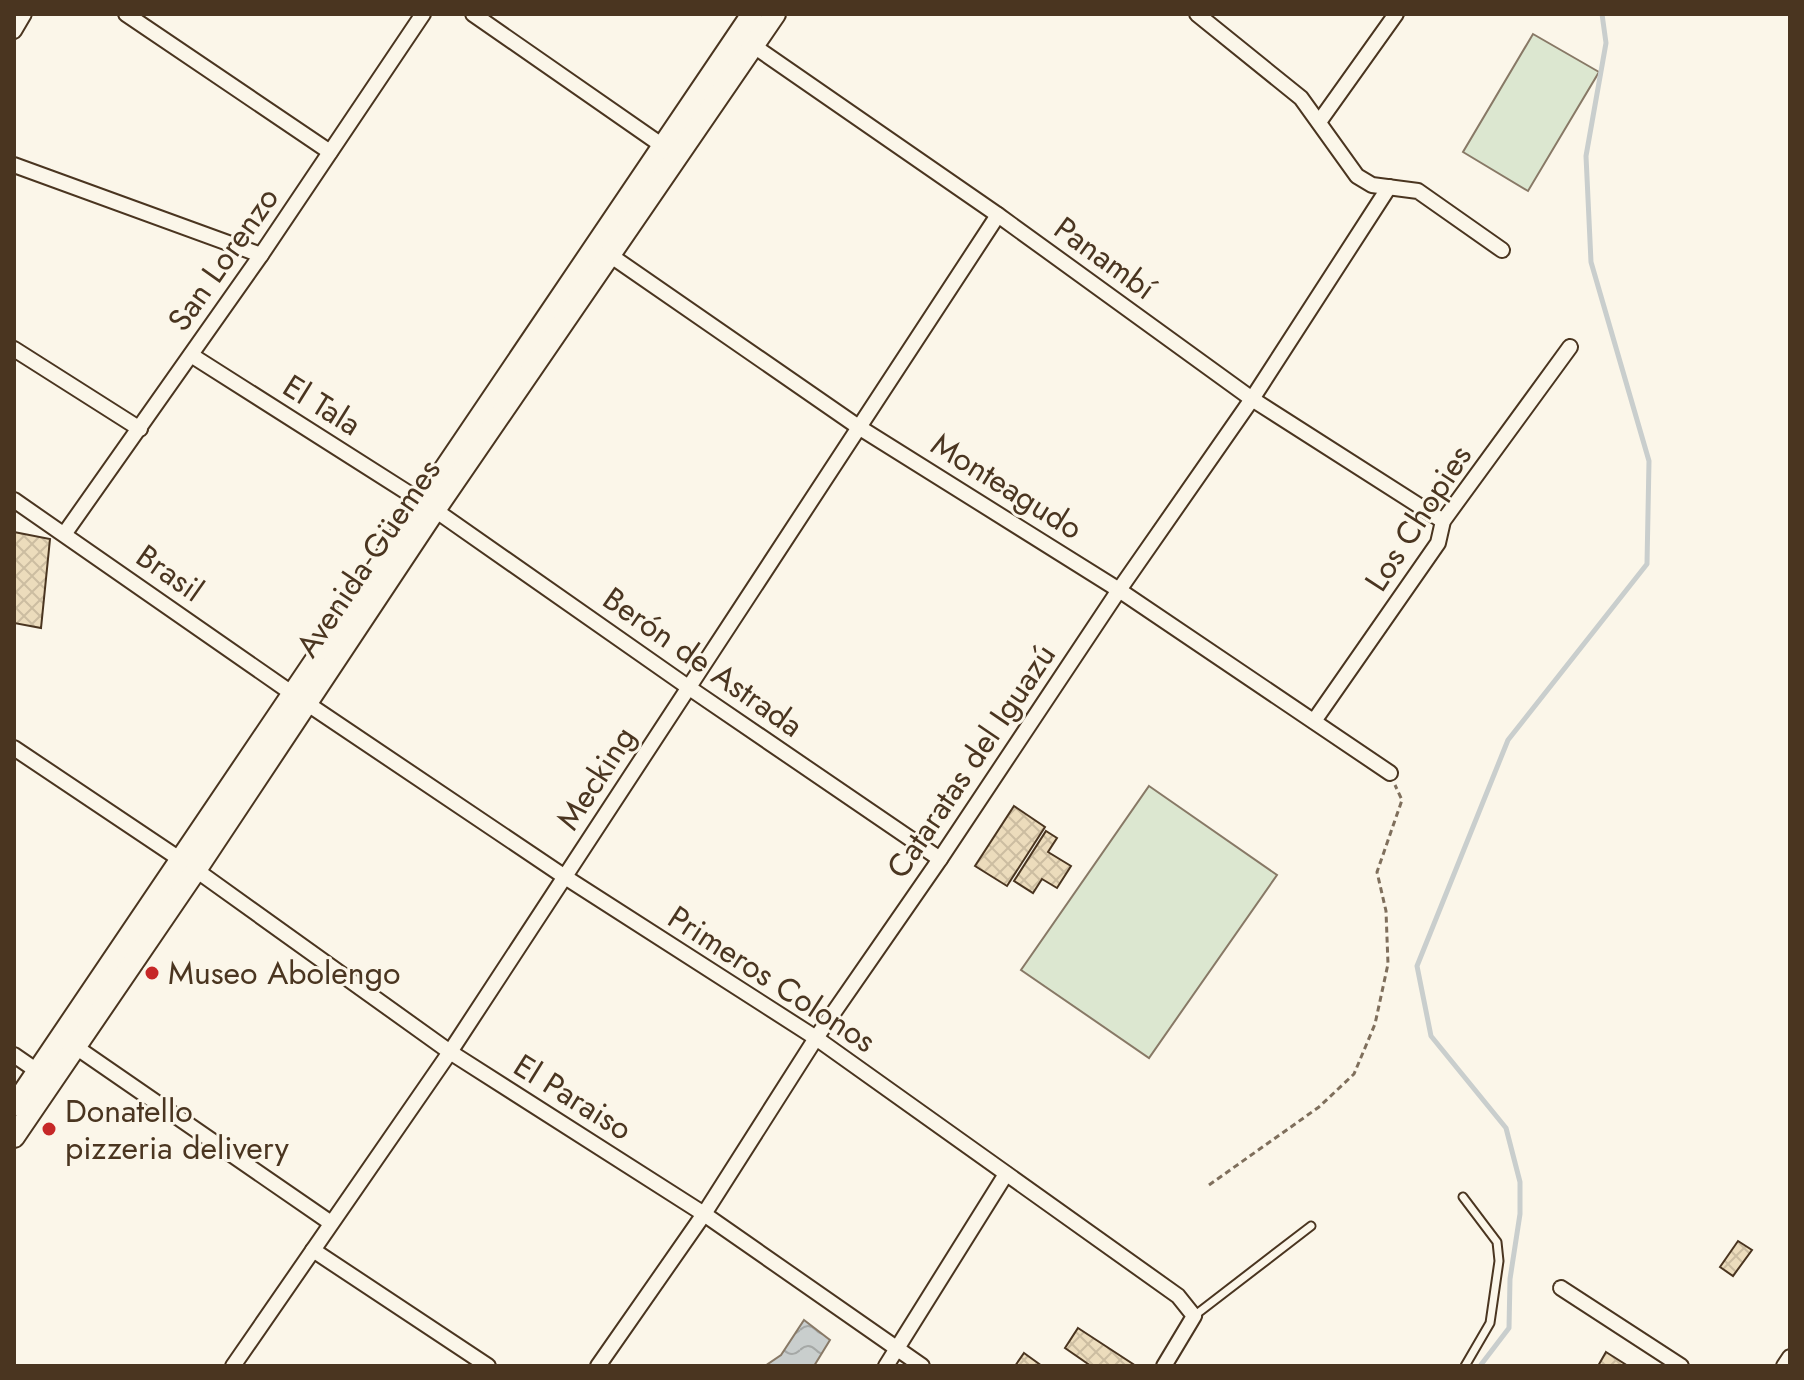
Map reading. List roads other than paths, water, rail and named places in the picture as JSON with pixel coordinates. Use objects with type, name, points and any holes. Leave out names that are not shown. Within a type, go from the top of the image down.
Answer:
[{"type":"main road","name":"Avenida Güemes","points":[[745,41],[752,14]]},
{"type":"main road","name":"Avenida Güemes","points":[[14,1137],[44,1076],[429,506],[745,41],[775,14]]},
{"type":"main road","name":"Avenida Güemes","points":[[14,1106],[44,1076]]},
{"type":"street","points":[[14,31],[24,14]]},
{"type":"street","points":[[126,14],[330,152]]},
{"type":"street","name":"San Lorenzo","points":[[65,533],[261,255],[423,14]]},
{"type":"street","points":[[473,14],[670,151]]},
{"type":"street","points":[[1197,14],[1301,98],[1357,176],[1372,185],[1418,191],[1502,250]]},
{"type":"street","points":[[1319,122],[1396,14]]},
{"type":"street","name":"Panambí","points":[[745,41],[998,215],[1252,399],[1443,521]]},
{"type":"street","points":[[14,165],[261,255]]},
{"type":"street","name":"Cataratas del Iguazú","points":[[598,1366],[704,1214],[816,1038],[1252,399],[1389,187]]},
{"type":"street","name":"Mecking","points":[[233,1366],[450,1052],[998,215]]},
{"type":"street","name":"Monteagudo","points":[[603,250],[857,426],[1119,590],[1390,773]]},
{"type":"street","name":"Los Chopies","points":[[1314,721],[1438,543],[1443,521],[1570,347]]},
{"type":"street","points":[[14,349],[140,429]]},
{"type":"street","name":"El Tala","points":[[191,355],[429,506]]},
{"type":"street","name":"Brasil","points":[[14,500],[300,698]]},
{"type":"street","name":"Berón de Astrada","points":[[429,506],[940,859]]},
{"type":"street","name":"Primeros Colonos","points":[[300,698],[565,877],[816,1038],[1178,1296],[1194,1316]]},
{"type":"street","name":"El Paraiso","points":[[14,748],[188,865],[450,1052],[704,1214],[922,1366]]},
{"type":"street","points":[[68,1041],[331,1223]]},
{"type":"street","points":[[14,1055],[44,1076]]},
{"type":"street","points":[[886,1366],[1006,1174]]},
{"type":"street","points":[[313,1250],[488,1366]]},
{"type":"street","points":[[1561,1288],[1681,1366]]},
{"type":"street","points":[[1164,1366],[1194,1316]]},
{"type":"street","points":[[1784,1366],[1790,1357]]},
{"type":"lane","points":[[1463,1197],[1497,1242],[1499,1261],[1490,1323],[1465,1366]]},
{"type":"lane","points":[[1194,1316],[1311,1226]]},
{"type":"water","points":[[804,1320],[830,1340],[814,1366],[765,1366],[781,1355]]},
{"type":"waterway","points":[[1480,1366],[1509,1328],[1510,1279],[1520,1214],[1520,1182],[1506,1128],[1431,1036],[1417,966],[1508,740],[1647,564],[1649,461],[1591,262],[1586,156],[1606,43],[1602,14]]},
{"type":"place","name":"Museo Abolengo","points":[[152,973]]},
{"type":"place","name":"Donatello pizzeria delivery","points":[[49,1129]]}]
